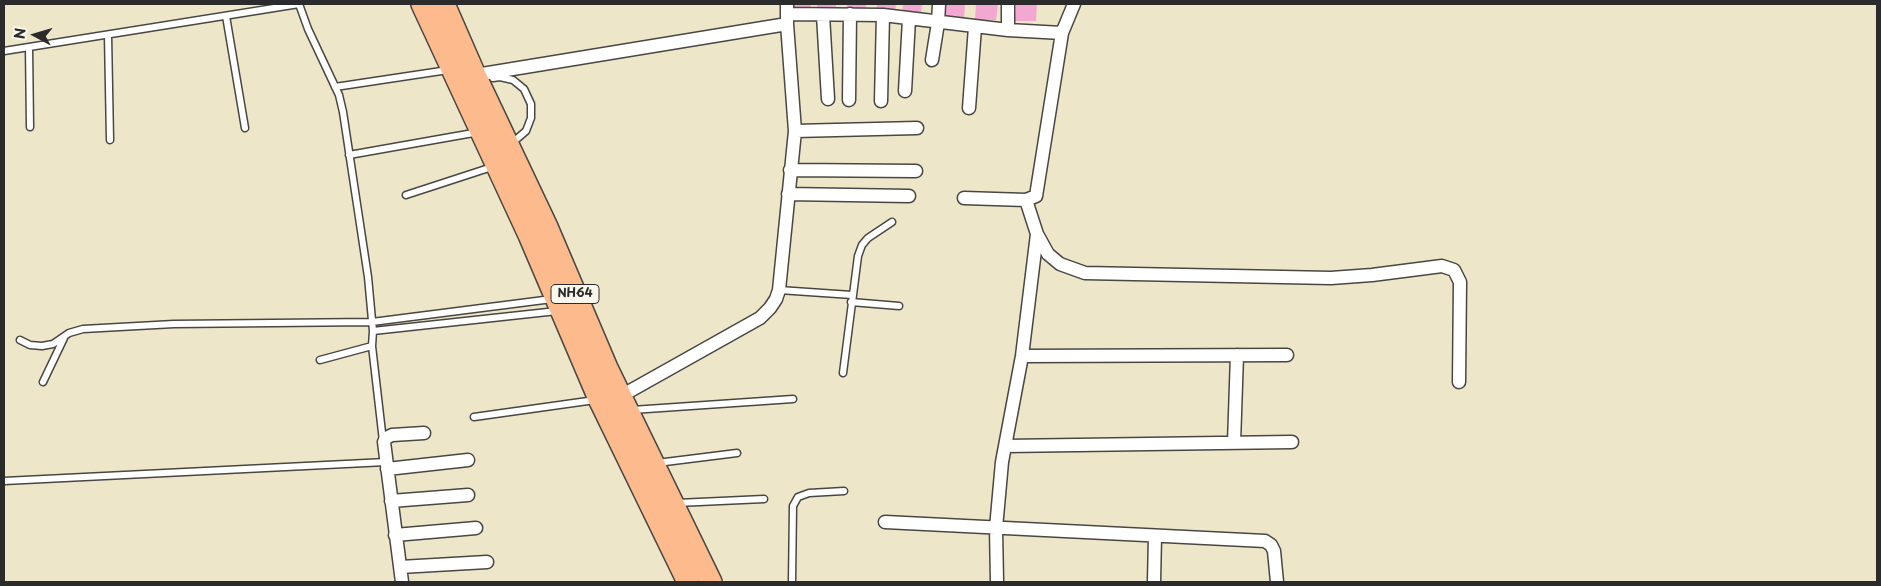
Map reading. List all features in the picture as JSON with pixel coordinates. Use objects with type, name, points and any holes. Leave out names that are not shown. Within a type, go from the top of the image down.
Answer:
[{"type":"highway","name":"NH64","points":[[422,4],[509,146],[547,227],[607,368],[614,404],[688,582]]},
{"type":"highway","name":"NH64","points":[[444,4],[480,132],[529,235],[558,305],[614,404],[654,463],[711,582]]},
{"type":"street","points":[[932,60],[939,4]]},
{"type":"street","points":[[1008,4],[1008,30]]},
{"type":"street","points":[[964,198],[1026,200],[1036,196],[1062,34],[1074,4]]},
{"type":"street","points":[[465,76],[787,14],[883,15],[975,27],[1062,34]]},
{"type":"street","points":[[614,404],[760,318],[776,299],[779,290],[795,131],[787,14]]},
{"type":"street","points":[[823,14],[828,98]]},
{"type":"street","points":[[849,100],[850,14]]},
{"type":"street","points":[[881,101],[883,15]]},
{"type":"street","points":[[905,91],[909,19]]},
{"type":"street","points":[[969,108],[975,27]]},
{"type":"street","points":[[795,131],[917,128]]},
{"type":"street","points":[[790,170],[916,171]]},
{"type":"street","points":[[788,194],[909,196]]},
{"type":"street","points":[[1026,200],[1037,234],[1048,254],[1060,264],[1084,273],[1331,278],[1442,266],[1454,270],[1460,282],[1458,382]]},
{"type":"street","points":[[997,582],[996,528],[999,492],[1005,446],[1022,356],[1037,234]]},
{"type":"street","points":[[1234,443],[1237,355]]},
{"type":"street","points":[[1022,356],[1286,355]]},
{"type":"street","points":[[402,582],[384,442],[386,438],[392,435],[424,433]]},
{"type":"street","points":[[1005,446],[1292,442]]},
{"type":"street","points":[[386,466],[468,460]]},
{"type":"street","points":[[391,501],[468,495]]},
{"type":"street","points":[[885,522],[1265,541],[1271,545],[1274,551],[1277,582]]},
{"type":"street","points":[[395,535],[476,528]]},
{"type":"street","points":[[1154,582],[1155,536]]},
{"type":"street","points":[[400,567],[487,562]]},
{"type":"lane","points":[[4,51],[299,4],[308,29],[339,95],[368,277],[373,331],[372,346],[384,442]]},
{"type":"lane","points":[[226,16],[245,128]]},
{"type":"lane","points":[[108,35],[110,140]]},
{"type":"lane","points":[[29,47],[30,127]]},
{"type":"lane","points":[[335,87],[465,76],[500,77],[513,80],[524,89],[531,104],[531,118],[526,131],[509,146]]},
{"type":"lane","points":[[350,155],[480,132]]},
{"type":"lane","points":[[406,195],[496,165]]},
{"type":"lane","points":[[842,373],[858,256],[862,245],[868,238],[892,222]]},
{"type":"lane","points":[[779,290],[899,306]]},
{"type":"lane","points":[[20,340],[30,345],[42,346],[53,344],[75,330],[82,329],[174,324],[372,322],[558,305]]},
{"type":"lane","points":[[373,331],[558,305]]},
{"type":"lane","points":[[43,382],[64,336]]},
{"type":"lane","points":[[320,360],[372,346]]},
{"type":"lane","points":[[474,417],[614,404],[793,399]]},
{"type":"lane","points":[[654,463],[738,453]]},
{"type":"lane","points":[[4,481],[386,466]]},
{"type":"lane","points":[[792,582],[793,506],[798,497],[809,493],[844,491]]},
{"type":"lane","points":[[673,504],[764,499]]},
{"type":"building","points":[[792,4],[811,4],[810,10],[791,9]]},
{"type":"building","points":[[817,4],[836,4],[836,12],[817,11]]},
{"type":"building","points":[[847,4],[866,4],[865,13],[846,11]]},
{"type":"building","points":[[877,4],[896,4],[895,15],[876,13]]},
{"type":"building","points":[[903,4],[922,4],[921,14],[902,13]]},
{"type":"building","points":[[946,4],[965,4],[964,22],[945,21]]},
{"type":"building","points":[[976,4],[998,4],[996,20],[975,20]]},
{"type":"building","points":[[1016,4],[1037,4],[1036,21],[1015,21]]}]
